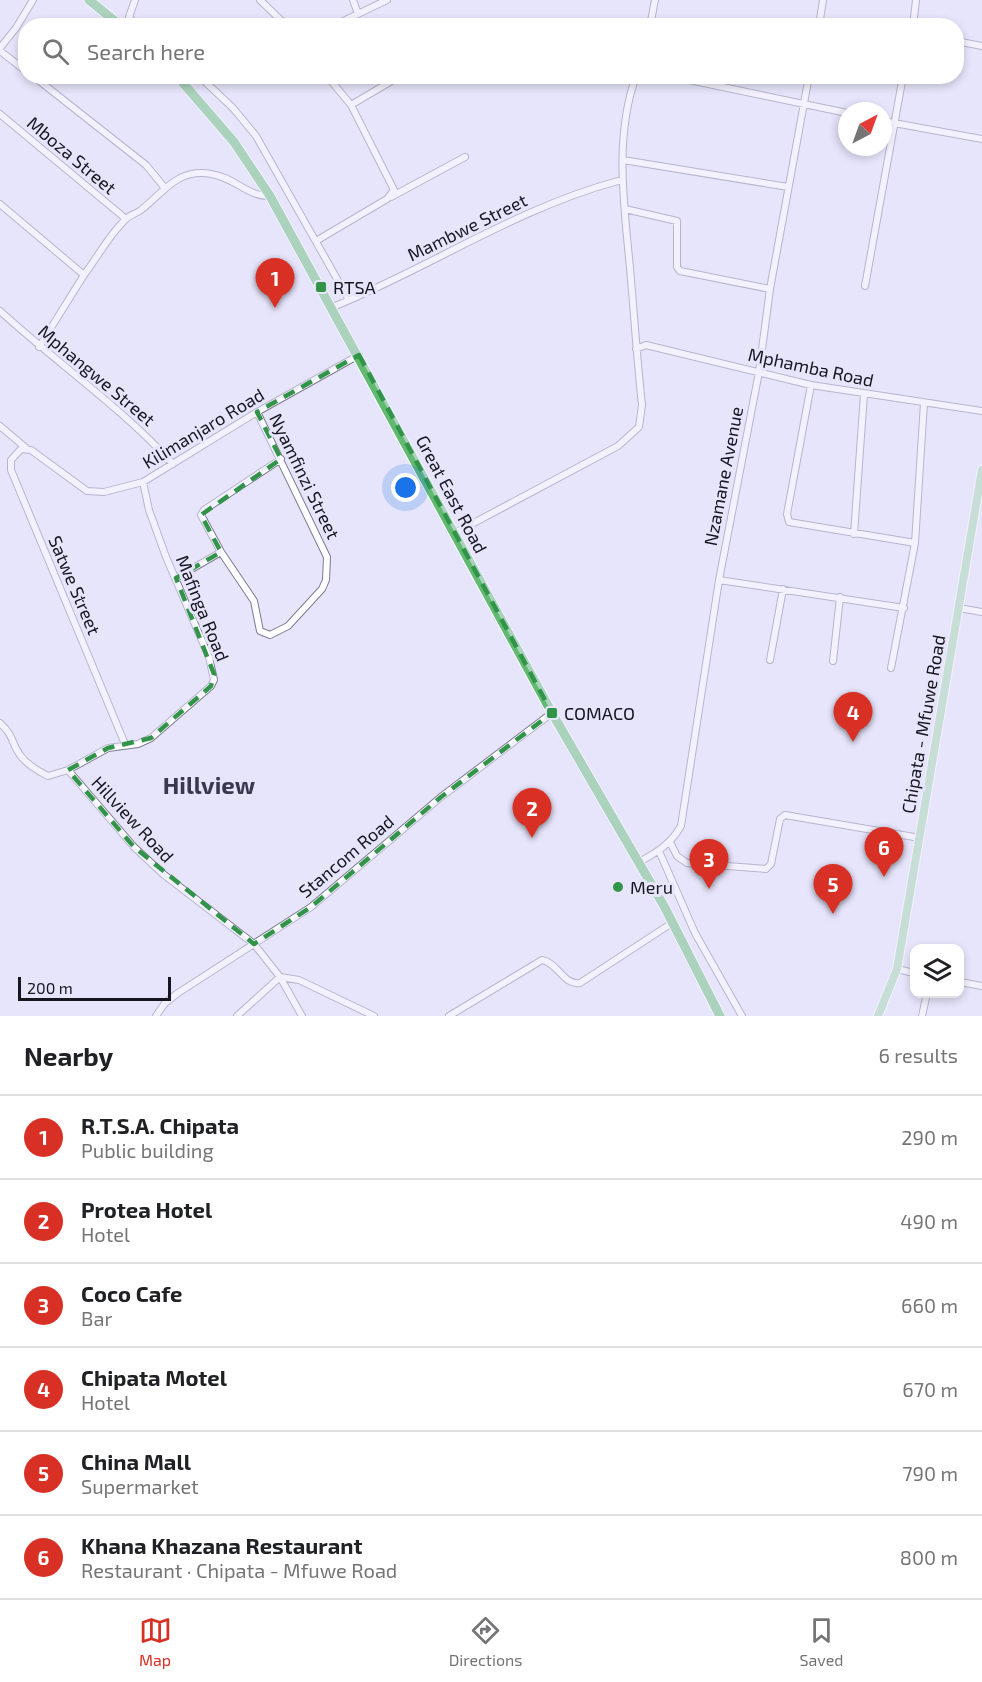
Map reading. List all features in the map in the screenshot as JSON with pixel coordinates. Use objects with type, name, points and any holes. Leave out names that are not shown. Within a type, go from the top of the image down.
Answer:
[{"type":"highway","points":[[89,0],[111,18]]},
{"type":"highway","name":"Great East Road","points":[[184,84],[234,142],[270,196],[333,307],[453,534],[552,713],[639,862],[720,1016]]},
{"type":"highway","name":"Great East Road","points":[[680,939],[726,1016]]},
{"type":"main road","name":"Chipata - Mfuwe Road","points":[[878,1016],[897,969],[982,470]]},
{"type":"street","points":[[22,18],[33,0]]},
{"type":"street","points":[[130,18],[135,0]]},
{"type":"street","points":[[260,0],[279,18]]},
{"type":"street","points":[[353,0],[358,14]]},
{"type":"street","points":[[350,18],[387,0]]},
{"type":"street","points":[[652,18],[655,0]]},
{"type":"street","points":[[820,18],[823,0]]},
{"type":"street","points":[[914,18],[916,0]]},
{"type":"street","points":[[18,25],[0,50],[18,65]]},
{"type":"street","points":[[964,42],[982,46]]},
{"type":"street","points":[[43,84],[146,165],[164,187]]},
{"type":"street","points":[[208,84],[233,108],[256,136],[349,300]]},
{"type":"street","points":[[334,84],[351,105],[394,184],[394,190],[387,199]]},
{"type":"street","points":[[351,105],[386,84]]},
{"type":"street","points":[[453,534],[632,436],[642,419],[624,209],[624,120],[634,84]]},
{"type":"street","points":[[708,84],[838,111]]},
{"type":"street","name":"Nzamane Avenue","points":[[639,862],[670,842],[681,826],[719,580],[759,372],[770,289],[807,84]]},
{"type":"street","points":[[865,286],[901,84]]},
{"type":"street","name":"Mboza Street","points":[[0,114],[126,219]]},
{"type":"street","points":[[893,123],[982,139]]},
{"type":"street","points":[[316,242],[387,199],[465,157]]},
{"type":"street","points":[[623,160],[788,187]]},
{"type":"street","points":[[39,346],[84,275],[126,219],[140,210],[164,187],[199,173],[211,173],[225,177],[259,197],[270,196]]},
{"type":"street","name":"Mambwe Street","points":[[333,307],[520,216],[580,191],[618,181]]},
{"type":"street","points":[[0,204],[84,275]]},
{"type":"street","points":[[624,209],[677,221],[677,267],[680,271],[770,289]]},
{"type":"street","name":"Mphangwe Street","points":[[0,311],[144,432],[174,464]]},
{"type":"street","name":"Mphamba Road","points":[[636,349],[646,345],[811,385],[982,411]]},
{"type":"street","name":"Kilimanjaro Road","points":[[0,426],[87,490],[104,492],[143,482],[257,412],[359,355]]},
{"type":"street","points":[[811,385],[787,518],[796,524],[915,543]]},
{"type":"street","points":[[854,534],[864,394]]},
{"type":"street","points":[[891,668],[915,543],[924,403]]},
{"type":"street","name":"Nyamfinzi Street","points":[[221,552],[254,601],[260,631],[270,635],[279,632],[298,614],[322,589],[326,580],[327,556],[257,412]]},
{"type":"street","name":"Satwe Street","points":[[29,449],[16,453],[11,460],[11,470],[125,744]]},
{"type":"street","points":[[176,578],[221,552],[202,519],[204,510],[281,459]]},
{"type":"street","name":"Mafinga Road","points":[[68,770],[108,748],[138,744],[151,738],[211,686],[214,680],[209,657],[149,510],[143,482]]},
{"type":"street","points":[[719,580],[904,608]]},
{"type":"street","points":[[770,660],[783,589]]},
{"type":"street","points":[[833,661],[840,597]]},
{"type":"street","points":[[959,608],[982,612]]},
{"type":"street","name":"Stancom Road","points":[[156,1016],[165,1003],[178,993],[310,907],[441,797],[552,713]]},
{"type":"street","name":"Hillview Road","points":[[0,723],[15,740],[19,754],[34,768],[48,776],[68,770],[134,848],[163,874],[254,944],[280,977],[302,1016]]},
{"type":"street","points":[[670,842],[677,856],[687,863],[766,869],[771,864],[780,819],[785,815],[920,838]]},
{"type":"street","points":[[659,851],[694,933],[742,1016]]},
{"type":"street","points":[[449,1016],[542,960],[552,964],[570,982],[580,983],[672,923]]},
{"type":"street","points":[[897,969],[910,972]]},
{"type":"street","points":[[237,1016],[280,977],[299,980],[374,1016]]},
{"type":"street","points":[[964,983],[982,986]]},
{"type":"street","points":[[922,1016],[926,998]]},
{"type":"highlighted area","points":[[359,355],[552,713],[441,797],[311,907],[254,944],[134,847],[68,770],[108,748],[151,738],[211,686],[214,674],[176,578],[221,552],[201,515],[281,459],[257,412]]},
{"type":"place","name":"RTSA","points":[[321,287]]},
{"type":"place","name":"R.T.S.A. Chipata","points":[[275,308]]},
{"type":"place","name":"COMACO","points":[[552,713]]},
{"type":"place","name":"Chipata Motel","points":[[853,742]]},
{"type":"place","name":"Protea Hotel","points":[[532,838]]},
{"type":"place","name":"Khana Khazana Restaurant","points":[[884,877]]},
{"type":"place","name":"Meru","points":[[618,887]]},
{"type":"place","name":"Coco Cafe","points":[[709,889]]},
{"type":"place","name":"China Mall","points":[[833,914]]},
{"type":"district","name":"Hillview","points":[[209,784]]}]
